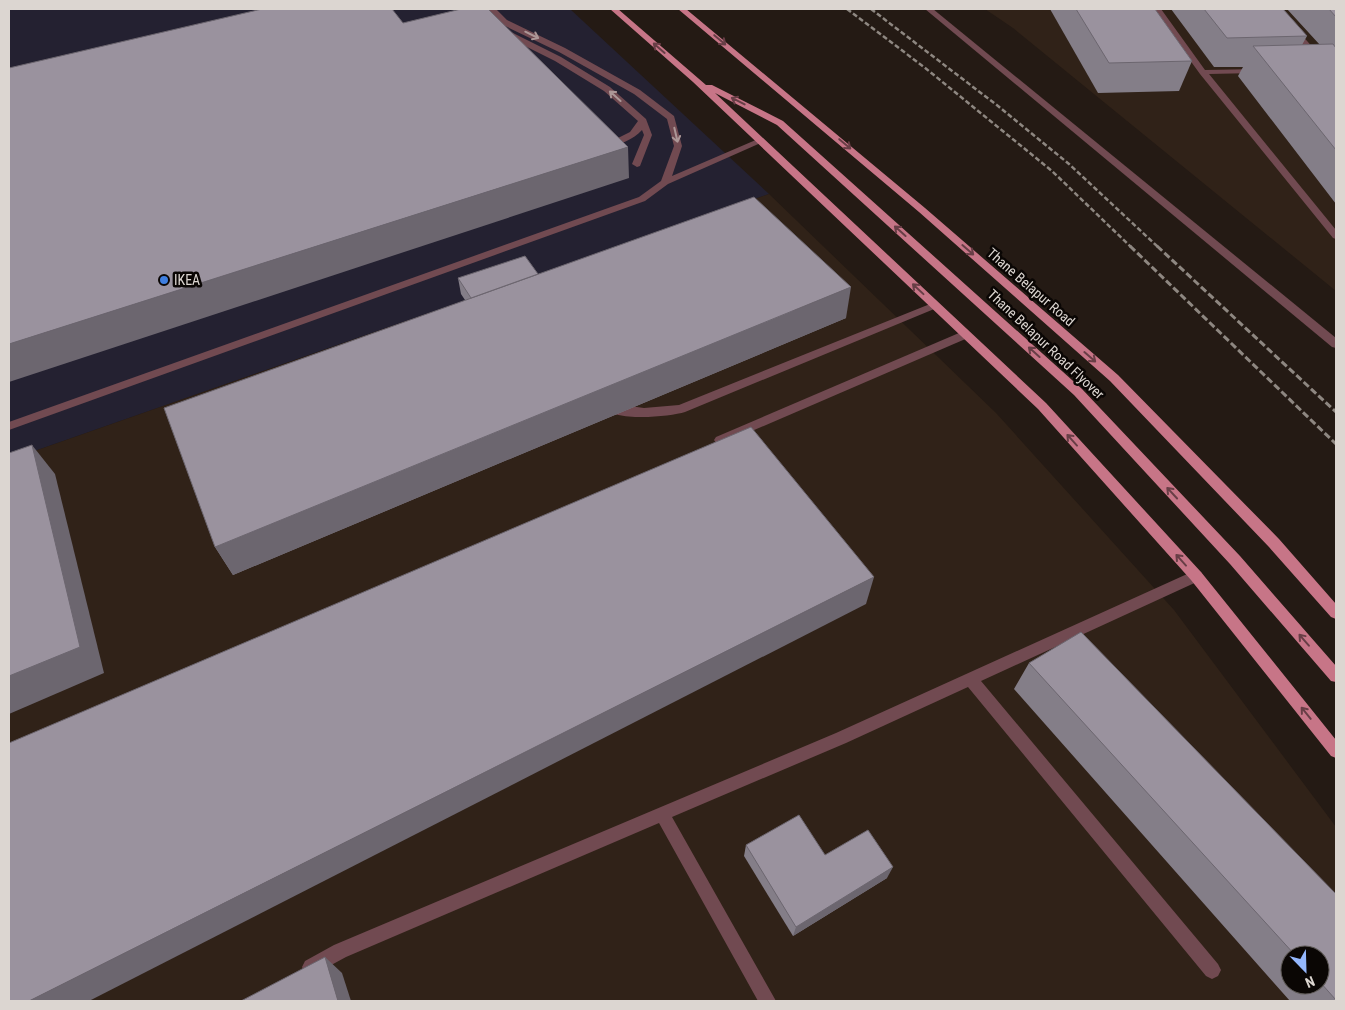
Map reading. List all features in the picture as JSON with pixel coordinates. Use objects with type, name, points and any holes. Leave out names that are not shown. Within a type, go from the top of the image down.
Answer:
[{"type":"main road","points":[[614,9],[696,80],[1042,406],[1196,576],[1336,751]]},
{"type":"main road","name":"Thane Belapur Road","points":[[682,9],[914,203],[1114,378],[1274,543],[1336,613]]},
{"type":"main road","name":"Thane Belapur Road Flyover","points":[[696,80],[780,123],[1078,392],[1235,560],[1336,676]]},
{"type":"lane","points":[[482,9],[485,17],[494,27],[558,59],[607,89],[643,121],[648,134],[637,164]]},
{"type":"lane","points":[[492,9],[504,22],[562,50],[638,92],[672,118],[678,146],[665,182]]},
{"type":"lane","points":[[929,9],[1336,344]]},
{"type":"lane","points":[[1157,9],[1203,72],[1336,236]]},
{"type":"lane","points":[[1275,9],[1332,69],[1336,79]]},
{"type":"lane","points":[[1318,69],[1332,69]]},
{"type":"lane","points":[[1203,72],[1260,70]]},
{"type":"lane","points":[[608,145],[640,130],[643,121]]},
{"type":"lane","points":[[9,426],[642,199],[665,182],[761,141]]},
{"type":"lane","points":[[601,400],[607,407],[630,413],[660,413],[681,409],[935,305]]},
{"type":"lane","points":[[709,445],[966,334]]},
{"type":"lane","points":[[300,974],[340,951],[841,738],[1196,576]]},
{"type":"lane","points":[[970,679],[1212,970]]},
{"type":"lane","points":[[662,814],[767,1001]]},
{"type":"shaded area","points":[[9,9],[570,9],[769,194],[9,460]]},
{"type":"shaded area","points":[[985,9],[1336,9],[1336,291],[1013,28]]},
{"type":"shaded area","points":[[769,194],[996,413],[1174,610],[1336,827],[1336,1001],[9,1001],[9,460]]},
{"type":"building","name":"IKEA","points":[[262,9],[392,9],[403,23],[461,9],[488,9],[628,147],[9,344],[9,68]]},
{"type":"building","points":[[1076,9],[1155,9],[1192,61],[1109,63]]},
{"type":"building","points":[[1204,9],[1283,9],[1307,36],[1227,38]]},
{"type":"building","points":[[1329,9],[1336,9],[1336,17]]},
{"type":"building","points":[[1333,44],[1336,48],[1336,150],[1253,46]]},
{"type":"building","points":[[754,197],[851,287],[215,547],[164,408]]},
{"type":"building","points":[[525,256],[538,274],[471,298],[458,278]]},
{"type":"building","points":[[751,427],[874,577],[29,1001],[9,1001],[9,743]]},
{"type":"building","points":[[32,445],[80,647],[9,676],[9,453]]},
{"type":"building","points":[[1081,632],[1336,894],[1336,1000],[1330,993],[1330,945],[1286,945],[1029,663]]},
{"type":"building","points":[[799,815],[825,855],[868,830],[893,867],[796,927],[746,845]]},
{"type":"building","points":[[325,957],[338,1001],[241,1001]]},
{"type":"railway","points":[[847,9],[924,67],[1052,171],[1131,247]]},
{"type":"railway","points":[[871,9],[998,106],[1069,164],[1158,247]]},
{"type":"railway","points":[[1130,246],[1336,444]]},
{"type":"railway","points":[[1157,246],[1336,412]]},
{"type":"place","name":"IKEA","points":[[164,280]]}]
